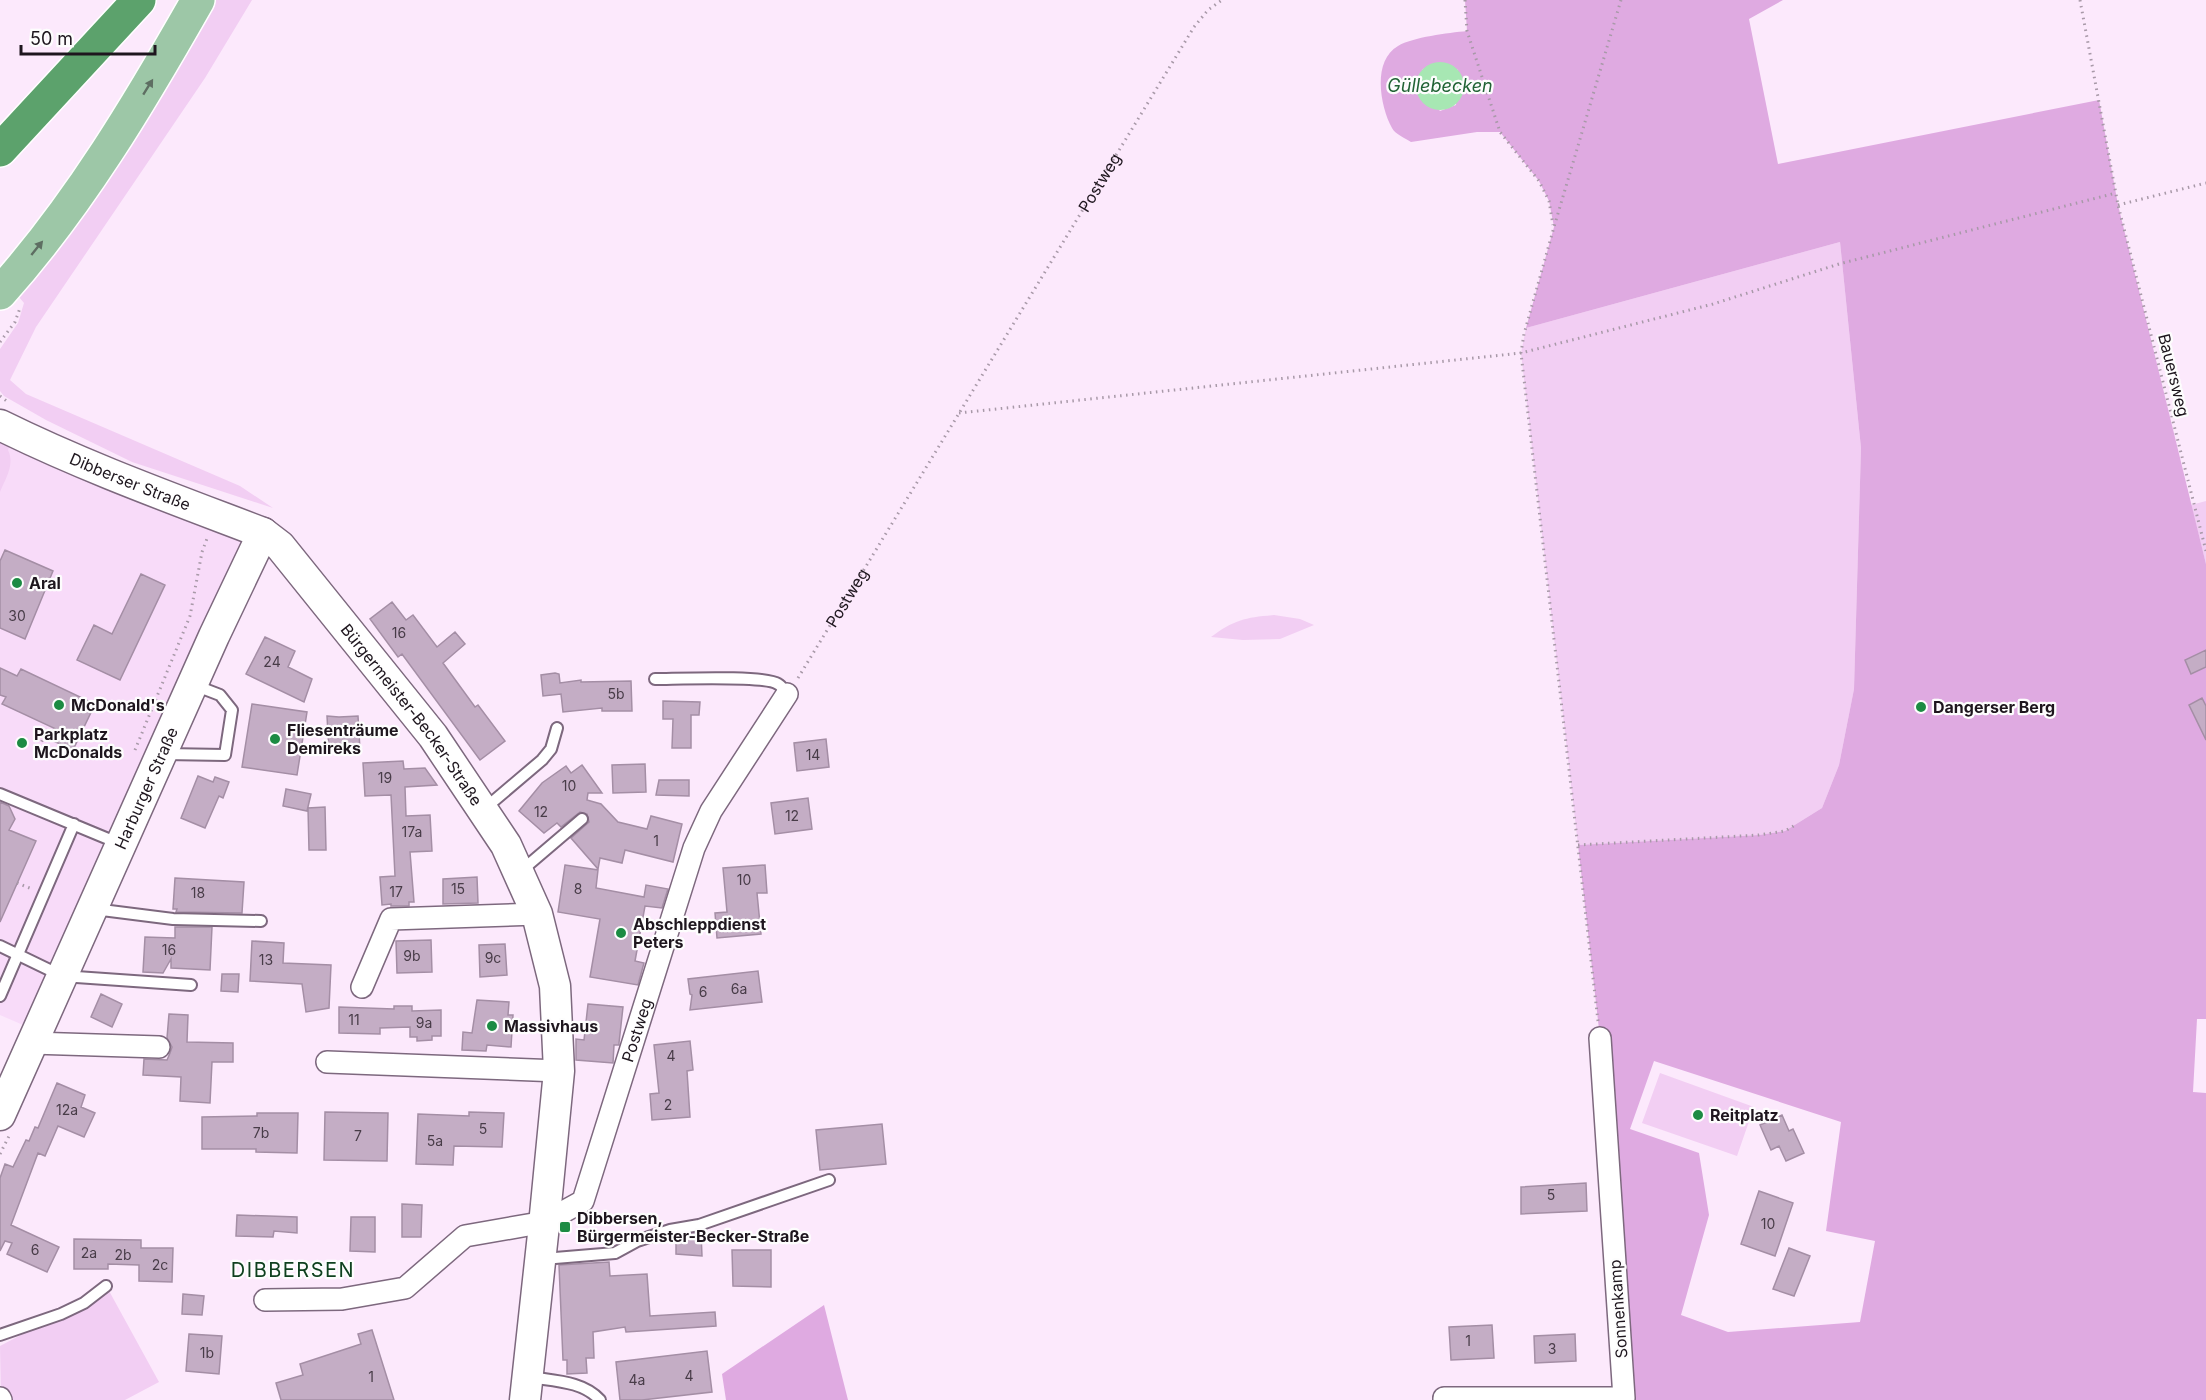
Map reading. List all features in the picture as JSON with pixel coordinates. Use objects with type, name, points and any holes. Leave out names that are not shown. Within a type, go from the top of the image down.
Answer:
[{"type":"highway","points":[[0,150],[139,0]]},
{"type":"main road","points":[[0,293],[56,224],[91,176],[160,67],[198,0]]},
{"type":"street","name":"Dibberser Straße","points":[[0,425],[125,480],[263,533]]},
{"type":"street","name":"Harburger Straße","points":[[0,1115],[121,844],[147,755],[192,685],[263,533]]},
{"type":"street","name":"Bürgermeister-Becker-Straße","points":[[263,533],[280,546],[433,736],[506,845],[537,914],[555,986],[558,1071],[545,1222],[526,1388]]},
{"type":"street","name":"Postweg","points":[[545,1222],[583,1201],[694,848],[711,811],[787,694]]},
{"type":"street","points":[[362,987],[391,919],[537,914]]},
{"type":"street","name":"Sonnenkamp","points":[[1444,1400],[1444,1398],[1624,1398],[1600,1038]]},
{"type":"street","points":[[32,1043],[159,1047]]},
{"type":"street","points":[[327,1062],[558,1071]]},
{"type":"street","points":[[265,1300],[342,1299],[405,1288],[465,1236],[545,1222]]},
{"type":"lane","points":[[655,679],[771,681],[779,684],[787,694]]},
{"type":"lane","points":[[147,755],[225,754],[232,710],[220,695],[192,685]]},
{"type":"lane","points":[[483,810],[543,760],[551,749],[557,728]]},
{"type":"lane","points":[[0,794],[121,844]]},
{"type":"lane","points":[[519,873],[582,819]]},
{"type":"lane","points":[[0,996],[74,824]]},
{"type":"lane","points":[[93,908],[138,916],[174,919],[261,921]]},
{"type":"lane","points":[[0,946],[62,976],[191,985]]},
{"type":"lane","points":[[540,1259],[615,1253],[638,1241],[699,1225],[829,1180]]},
{"type":"lane","points":[[0,1335],[61,1314],[84,1303],[106,1286]]},
{"type":"lane","points":[[526,1388],[577,1385],[593,1392],[600,1400]]},
{"type":"path","name":"Postweg","points":[[787,694],[1194,27],[1209,10],[1222,0]]},
{"type":"path","points":[[1465,0],[1467,31],[1500,132],[1539,181],[1549,201],[1554,227]]},
{"type":"path","points":[[1600,1038],[1521,353],[1524,334],[1554,227],[1621,0]]},
{"type":"path","name":"Bauersweg","points":[[2080,0],[2118,204],[2206,551]]},
{"type":"path","points":[[2118,204],[2206,183]]},
{"type":"path","points":[[959,413],[1521,353],[1713,304],[1839,264],[2116,193]]},
{"type":"path","points":[[147,755],[190,616],[202,552],[215,514]]},
{"type":"path","points":[[34,758],[49,726]]},
{"type":"path","points":[[1578,845],[1759,835],[1785,831],[1797,824]]},
{"type":"shaded area","points":[[207,0],[252,0],[205,78],[36,327],[10,380],[26,394],[240,486],[273,508],[132,462],[46,420],[4,396],[0,391],[0,349],[18,323],[24,303],[14,291]]},
{"type":"shaded area","points":[[1465,0],[1783,0],[1749,19],[1778,164],[2099,100],[2118,205],[2206,564],[2206,1019],[2197,1019],[2193,1092],[2206,1093],[2206,1400],[1444,1400],[1624,1398],[1600,1038],[1578,845],[1759,835],[1785,831],[1822,808],[1839,765],[1854,689],[1861,448],[1840,242],[1526,328],[1554,227],[1549,201],[1539,181],[1500,132],[1477,132],[1411,142],[1393,130],[1384,108],[1382,73],[1384,62],[1390,53],[1404,43],[1421,38],[1467,31]],"holes":[[[1445,63],[1458,70],[1456,105],[1440,111],[1416,83],[1423,69]],[[1654,1061],[1841,1122],[1826,1231],[1875,1241],[1860,1322],[1728,1332],[1681,1315],[1709,1215],[1699,1153],[1630,1129]]]},
{"type":"shaded area","points":[[1840,242],[1861,448],[1854,689],[1839,765],[1822,808],[1785,831],[1759,835],[1578,845],[1521,353],[1526,328]]},
{"type":"shaded area","points":[[0,425],[15,432],[8,450],[11,460],[9,471],[0,492]]},
{"type":"shaded area","points":[[15,432],[263,533],[37,1031],[0,1015],[0,469]]},
{"type":"shaded area","points":[[2206,501],[2206,564],[2191,505]]},
{"type":"shaded area","points":[[1274,615],[1300,619],[1314,625],[1280,639],[1243,640],[1211,637],[1241,620]]},
{"type":"shaded area","name":"Reitplatz","points":[[1660,1073],[1754,1107],[1737,1156],[1642,1123]]},
{"type":"shaded area","points":[[108,1289],[159,1382],[125,1400],[1,1400],[0,1346]]},
{"type":"shaded area","points":[[824,1305],[848,1400],[726,1400],[722,1374]]},
{"type":"water","name":"Güllebecken","points":[[1435,62],[1445,62],[1457,69],[1464,81],[1464,91],[1457,103],[1445,110],[1435,110],[1420,99],[1416,91],[1416,81],[1427,66]]},
{"type":"building","points":[[5,550],[53,571],[25,639],[0,628],[0,561]]},
{"type":"building","points":[[141,574],[165,585],[120,680],[77,660],[94,625],[112,634]]},
{"type":"building","points":[[392,602],[406,620],[413,615],[437,647],[455,632],[465,644],[443,663],[475,707],[478,705],[505,741],[480,760],[402,654],[398,657],[370,619]]},
{"type":"building","points":[[265,637],[295,651],[288,667],[312,679],[304,702],[246,674]]},
{"type":"building","points":[[2206,650],[2206,667],[2191,674],[2185,660]]},
{"type":"building","points":[[0,668],[17,676],[21,669],[95,704],[73,750],[51,740],[56,729],[2,704],[6,697],[0,695]]},
{"type":"building","points":[[559,674],[560,683],[581,680],[581,682],[631,681],[632,711],[602,711],[602,708],[563,712],[561,694],[543,696],[541,675]]},
{"type":"building","points":[[2202,698],[2206,706],[2206,740],[2189,705]]},
{"type":"building","points":[[663,701],[700,702],[699,715],[691,715],[691,748],[672,748],[673,719],[663,719]]},
{"type":"building","name":"Fliesenträume Demireks","points":[[252,704],[307,712],[297,775],[242,767]]},
{"type":"building","points":[[327,716],[358,716],[360,750],[329,751]]},
{"type":"building","points":[[826,739],[829,767],[797,771],[794,743]]},
{"type":"building","points":[[403,761],[404,769],[425,768],[437,785],[405,787],[406,816],[430,815],[432,851],[410,852],[414,902],[409,902],[409,906],[382,905],[380,877],[395,876],[391,795],[365,796],[363,763]]},
{"type":"building","points":[[645,764],[646,792],[613,793],[612,765]]},
{"type":"building","points":[[582,765],[602,793],[588,793],[587,800],[601,804],[618,822],[647,829],[651,816],[682,824],[673,862],[625,850],[622,863],[600,858],[598,869],[571,838],[589,822],[587,814],[580,812],[561,827],[557,823],[544,833],[519,811],[542,783],[566,766],[571,773]]},
{"type":"building","points":[[198,776],[213,782],[215,777],[229,782],[223,798],[219,796],[205,828],[181,818]]},
{"type":"building","points":[[659,780],[689,780],[689,796],[656,795]]},
{"type":"building","points":[[286,789],[311,794],[307,811],[283,806]]},
{"type":"building","points":[[808,798],[812,829],[775,834],[771,803]]},
{"type":"building","points":[[0,802],[9,806],[15,819],[9,830],[36,841],[0,922]]},
{"type":"building","points":[[325,807],[326,850],[309,850],[308,808]]},
{"type":"building","points":[[565,865],[598,870],[596,888],[644,897],[646,885],[668,889],[662,908],[645,906],[635,961],[644,963],[638,985],[590,977],[600,919],[558,912]]},
{"type":"building","points":[[765,865],[767,893],[757,893],[761,934],[717,938],[715,913],[727,912],[723,868]]},
{"type":"building","points":[[477,877],[478,903],[443,904],[443,879]]},
{"type":"building","points":[[175,878],[244,882],[242,913],[176,912],[177,909],[173,909]]},
{"type":"building","points":[[175,927],[212,927],[210,970],[171,968],[171,959],[163,973],[143,972],[145,937],[175,938]]},
{"type":"building","points":[[431,940],[432,972],[397,973],[396,941]]},
{"type":"building","points":[[252,941],[284,943],[283,963],[331,965],[329,1008],[306,1012],[302,984],[250,981]]},
{"type":"building","points":[[505,944],[507,975],[480,977],[479,945]]},
{"type":"building","points":[[758,971],[762,1002],[690,1010],[692,995],[688,979]]},
{"type":"building","points":[[222,974],[239,974],[238,992],[221,991]]},
{"type":"building","points":[[101,994],[122,1004],[112,1027],[91,1017]]},
{"type":"building","name":"Massivhaus","points":[[477,1000],[509,1002],[508,1015],[513,1015],[511,1047],[487,1045],[486,1051],[462,1050],[463,1032],[472,1033]]},
{"type":"building","points":[[588,1004],[623,1007],[619,1045],[614,1045],[613,1063],[576,1060],[576,1039],[584,1040]]},
{"type":"building","points":[[394,1006],[412,1006],[412,1011],[441,1010],[441,1036],[432,1036],[432,1040],[417,1041],[417,1037],[410,1037],[410,1027],[380,1028],[380,1034],[339,1033],[339,1007],[394,1009]]},
{"type":"building","points":[[169,1014],[188,1015],[187,1042],[233,1043],[233,1062],[212,1062],[210,1103],[180,1101],[181,1077],[143,1075],[144,1059],[167,1060],[170,1053],[172,1047],[167,1038]]},
{"type":"building","points":[[690,1041],[693,1070],[687,1071],[690,1117],[652,1120],[650,1094],[659,1093],[654,1045]]},
{"type":"building","points":[[57,1083],[85,1095],[81,1107],[95,1113],[84,1137],[58,1126],[45,1156],[38,1153],[11,1225],[59,1247],[47,1272],[7,1254],[12,1243],[5,1241],[0,1251],[0,1178],[5,1164],[13,1167],[26,1140],[29,1141],[35,1127],[38,1128]]},
{"type":"building","points":[[325,1112],[388,1113],[387,1161],[324,1160]]},
{"type":"building","points":[[469,1112],[504,1113],[502,1147],[454,1146],[453,1165],[416,1164],[418,1114],[469,1116]]},
{"type":"building","points":[[257,1113],[298,1113],[297,1153],[256,1152],[256,1149],[202,1149],[202,1117],[257,1116]]},
{"type":"building","points":[[1782,1115],[1789,1131],[1793,1129],[1804,1153],[1786,1161],[1779,1146],[1771,1150],[1760,1125]]},
{"type":"building","points":[[882,1124],[886,1164],[820,1170],[816,1130]]},
{"type":"building","points":[[1586,1183],[1587,1211],[1521,1214],[1521,1187]]},
{"type":"building","points":[[1759,1191],[1793,1203],[1775,1256],[1741,1244]]},
{"type":"building","points":[[402,1204],[422,1205],[421,1237],[402,1237]]},
{"type":"building","points":[[237,1215],[297,1217],[297,1233],[274,1231],[273,1237],[236,1236]]},
{"type":"building","points":[[351,1217],[375,1217],[375,1252],[350,1251]]},
{"type":"building","points":[[701,1233],[702,1256],[676,1254],[676,1237]]},
{"type":"building","points":[[74,1239],[141,1240],[141,1248],[173,1248],[172,1282],[139,1281],[139,1265],[108,1264],[108,1269],[74,1269]]},
{"type":"building","points":[[1789,1248],[1810,1256],[1794,1296],[1773,1289]]},
{"type":"building","points":[[732,1250],[771,1250],[771,1287],[733,1286]]},
{"type":"building","points":[[609,1262],[610,1276],[647,1274],[650,1316],[715,1312],[716,1326],[626,1332],[625,1327],[593,1332],[594,1358],[586,1358],[587,1373],[567,1374],[567,1360],[563,1360],[559,1265]]},
{"type":"building","points":[[183,1294],[204,1296],[202,1315],[182,1314]]},
{"type":"building","points":[[1492,1325],[1494,1358],[1451,1360],[1449,1327]]},
{"type":"building","points":[[372,1330],[394,1400],[281,1400],[276,1383],[303,1375],[300,1364],[361,1344],[358,1334]]},
{"type":"building","points":[[189,1334],[222,1336],[219,1374],[186,1371]]},
{"type":"building","points":[[1575,1334],[1576,1361],[1535,1363],[1534,1336]]},
{"type":"building","points":[[707,1351],[712,1392],[642,1400],[620,1400],[616,1362]]},
{"type":"place","name":"Aral","points":[[17,583]]},
{"type":"place","name":"McDonald's","points":[[59,705]]},
{"type":"place","name":"Dangerser Berg","points":[[1921,707]]},
{"type":"place","name":"Fliesenträume Demireks","points":[[275,739]]},
{"type":"place","name":"Parkplatz McDonalds","points":[[22,743]]},
{"type":"place","name":"Abschleppdienst Peters","points":[[621,933]]},
{"type":"place","name":"Massivhaus","points":[[492,1026]]},
{"type":"place","name":"Reitplatz","points":[[1698,1115]]},
{"type":"place","name":"Dibbersen, Bürgermeister-Becker-Straße","points":[[565,1227]]},
{"type":"district","name":"DIBBERSEN","points":[[293,1270]]}]
